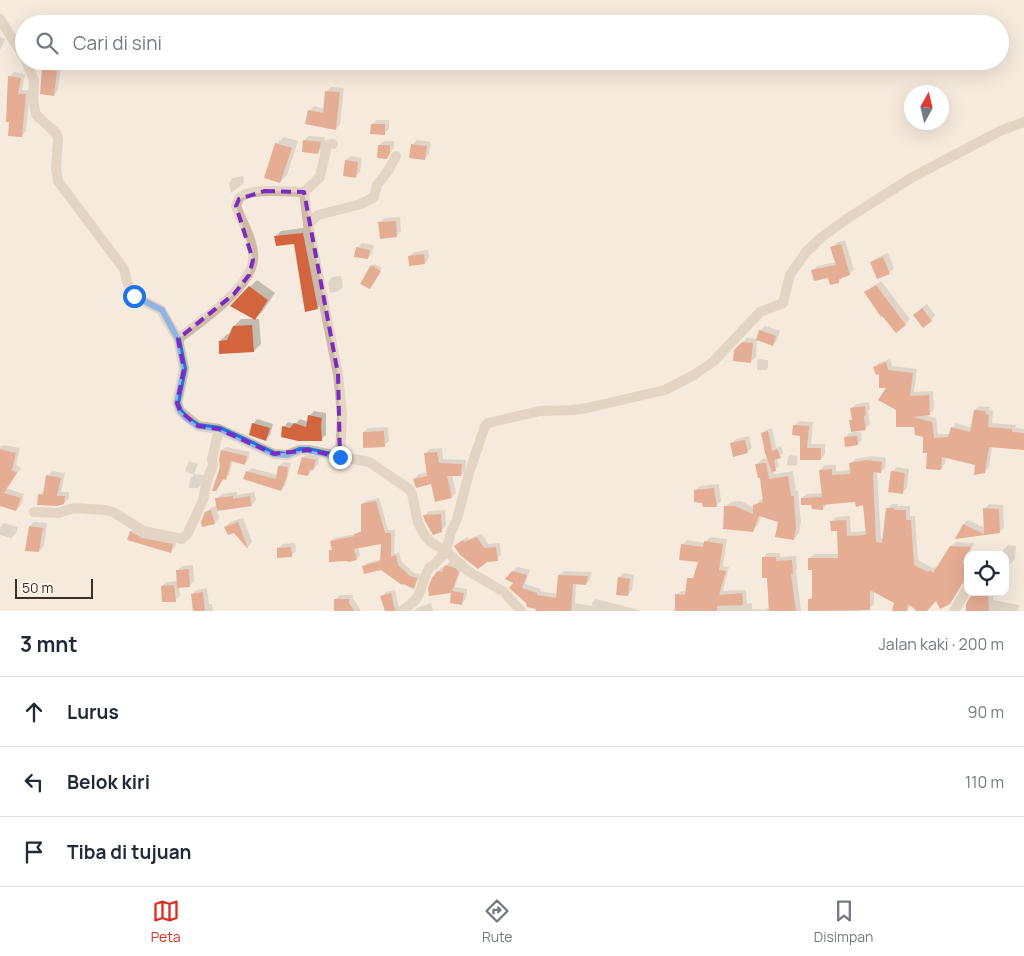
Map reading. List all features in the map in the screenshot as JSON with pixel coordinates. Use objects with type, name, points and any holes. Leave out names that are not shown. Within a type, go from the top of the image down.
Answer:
[{"type":"street","points":[[0,19],[15,43]]},
{"type":"street","points":[[30,70],[34,81],[36,115],[56,133],[58,139],[56,168],[58,182],[124,269],[127,282],[134,296],[162,310],[178,339],[184,369],[177,403],[180,411],[198,426],[220,429],[274,454],[287,455],[300,450],[308,450],[369,462],[405,485],[412,494],[416,518],[424,536],[446,551],[468,571],[504,592],[521,611]]},
{"type":"street","points":[[402,611],[415,603],[428,568],[435,564],[446,551],[457,519],[469,473],[485,426],[488,423],[540,411],[574,410],[632,398],[666,390],[694,375],[714,360],[760,312],[779,306],[783,302],[790,275],[806,252],[822,237],[911,178],[1000,131],[1024,122]]},
{"type":"street","points":[[178,339],[234,294],[249,274],[254,260],[250,239],[236,206],[239,199],[247,194],[265,191],[304,192],[320,177],[327,145],[333,144]]},
{"type":"street","points":[[308,224],[318,215],[361,204],[374,197],[377,185],[388,171],[396,156]]},
{"type":"street","points":[[304,192],[308,224],[338,374],[342,414],[340,457]]},
{"type":"street","points":[[34,512],[58,512],[74,508],[105,510],[113,512],[144,531],[182,539],[188,533],[203,500],[206,481],[213,464],[212,459],[220,429]]},
{"type":"street","points":[[954,611],[964,594]]},
{"type":"highlighted area","points":[[265,191],[304,192],[338,374],[340,457],[308,450],[274,454],[219,429],[198,426],[180,411],[177,403],[184,369],[178,339],[234,294],[249,275],[253,260],[236,206],[239,199]]},
{"type":"building","points":[[42,70],[57,71],[54,96],[40,94]]},
{"type":"building","points":[[8,76],[21,78],[18,94],[26,94],[22,137],[8,136],[9,122],[6,122]]},
{"type":"building","points":[[325,91],[340,92],[336,130],[305,124],[308,110],[323,113]]},
{"type":"building","points":[[371,124],[385,124],[385,135],[370,134]]},
{"type":"building","points":[[303,140],[321,142],[318,154],[302,152]]},
{"type":"building","points":[[275,143],[292,148],[280,183],[264,178]]},
{"type":"building","points":[[411,144],[427,146],[425,160],[409,158]]},
{"type":"building","points":[[378,145],[390,145],[390,153],[387,159],[377,158]]},
{"type":"building","points":[[345,160],[358,162],[356,178],[343,176]]},
{"type":"building","points":[[396,221],[397,237],[380,239],[378,222]]},
{"type":"building","points":[[303,233],[318,309],[305,312],[294,244],[276,246],[274,236]]},
{"type":"building","points":[[841,244],[850,275],[839,279],[839,283],[830,285],[828,278],[814,281],[811,270],[836,265],[830,247]]},
{"type":"building","points":[[356,247],[370,250],[368,259],[354,257]]},
{"type":"building","points":[[424,254],[425,264],[409,266],[408,256]]},
{"type":"building","points":[[883,257],[890,274],[877,279],[870,262]]},
{"type":"building","points":[[371,265],[381,271],[370,289],[360,284]]},
{"type":"building","points":[[876,285],[906,325],[896,333],[881,317],[864,292]]},
{"type":"building","points":[[249,286],[268,300],[255,320],[230,306]]},
{"type":"building","points":[[922,308],[932,321],[923,328],[913,315]]},
{"type":"building","points":[[252,325],[254,352],[219,354],[219,341],[227,340],[233,326]]},
{"type":"building","points":[[759,330],[776,336],[773,346],[756,340]]},
{"type":"building","points":[[742,342],[753,343],[751,363],[733,361],[734,350]]},
{"type":"building","points":[[886,362],[888,370],[913,373],[910,396],[929,395],[930,415],[913,417],[932,422],[934,438],[948,437],[951,427],[970,432],[974,410],[986,411],[985,414],[989,415],[988,427],[1012,429],[1012,432],[1024,433],[1024,450],[989,447],[985,473],[974,475],[975,465],[942,457],[941,470],[926,469],[927,453],[923,453],[923,437],[915,435],[914,427],[896,427],[896,410],[878,400],[886,388],[879,388],[879,374],[876,375],[873,367]]},
{"type":"building","points":[[865,406],[866,430],[851,432],[850,408]]},
{"type":"building","points":[[308,415],[322,418],[322,441],[298,441],[281,437],[282,426],[290,428],[294,423],[306,427]]},
{"type":"building","points":[[252,423],[270,428],[266,441],[249,435]]},
{"type":"building","points":[[793,425],[809,426],[807,448],[821,448],[821,460],[800,460],[800,436],[792,435]]},
{"type":"building","points":[[384,431],[385,447],[363,448],[363,432]]},
{"type":"building","points":[[768,431],[772,451],[777,449],[781,458],[774,460],[776,471],[772,472],[765,453],[761,433]]},
{"type":"building","points":[[857,436],[858,445],[845,447],[844,437]]},
{"type":"building","points":[[745,440],[748,453],[733,457],[730,443]]},
{"type":"building","points":[[0,449],[16,453],[12,470],[17,473],[4,493],[21,498],[16,511],[0,506]]},
{"type":"building","points":[[221,450],[247,456],[245,465],[231,461],[226,480],[223,479],[216,491],[212,491],[220,467]]},
{"type":"building","points":[[437,452],[439,463],[462,464],[461,476],[447,476],[452,498],[435,502],[431,484],[416,488],[413,479],[427,476],[424,453]]},
{"type":"building","points":[[302,457],[316,460],[313,470],[310,469],[308,476],[297,474]]},
{"type":"building","points":[[866,460],[882,462],[881,473],[873,472],[876,542],[882,543],[886,508],[894,508],[894,510],[906,510],[906,520],[911,520],[914,565],[928,572],[930,570],[933,573],[950,546],[971,547],[969,551],[964,551],[962,563],[964,564],[964,583],[950,604],[940,609],[936,601],[927,611],[917,611],[908,604],[907,611],[892,611],[894,603],[870,590],[870,610],[808,611],[808,599],[812,599],[812,570],[808,570],[808,558],[838,558],[837,531],[831,531],[830,521],[846,520],[847,536],[866,535],[863,505],[856,507],[855,502],[823,505],[823,510],[812,509],[811,505],[801,505],[801,498],[822,497],[819,470],[832,469],[832,475],[850,474],[849,463]]},
{"type":"building","points":[[766,463],[769,479],[788,476],[791,496],[794,496],[796,528],[794,540],[775,537],[778,522],[759,516],[753,532],[723,529],[724,506],[735,506],[753,514],[753,505],[763,502],[760,478],[758,478],[755,464]]},
{"type":"building","points":[[278,466],[288,467],[287,476],[281,491],[243,479],[246,471],[276,479]]},
{"type":"building","points":[[891,471],[905,473],[903,494],[888,492]]},
{"type":"building","points":[[46,475],[61,478],[57,496],[65,496],[64,504],[57,506],[37,505],[38,494],[43,495]]},
{"type":"building","points":[[714,488],[717,507],[703,507],[702,503],[694,502],[694,490]]},
{"type":"building","points":[[233,496],[233,499],[250,496],[252,506],[217,511],[215,498]]},
{"type":"building","points":[[376,501],[385,533],[391,533],[391,557],[396,555],[398,565],[410,576],[417,578],[414,589],[402,585],[381,570],[364,574],[362,566],[380,561],[381,544],[354,549],[357,560],[329,562],[329,550],[332,550],[330,541],[355,536],[354,534],[361,532],[361,504]]},
{"type":"building","points":[[983,508],[999,509],[1000,533],[955,539],[963,524],[984,534]]},
{"type":"building","points":[[211,510],[215,524],[202,527],[201,522],[205,512]]},
{"type":"building","points":[[441,514],[442,532],[433,535],[423,515]]},
{"type":"building","points":[[238,522],[248,548],[234,533],[228,535],[224,527]]},
{"type":"building","points":[[29,526],[43,528],[39,552],[25,551]]},
{"type":"building","points":[[130,531],[142,538],[173,544],[171,553],[127,540]]},
{"type":"building","points":[[477,537],[484,548],[496,547],[498,561],[487,562],[478,569],[460,555],[454,546],[463,540],[464,542]]},
{"type":"building","points":[[704,541],[723,544],[719,570],[726,571],[719,595],[742,593],[743,605],[717,606],[717,611],[675,611],[675,594],[685,595],[687,578],[693,578],[698,562],[679,560],[681,544],[703,547]]},
{"type":"building","points":[[291,547],[292,557],[277,558],[277,548]]},
{"type":"building","points":[[762,557],[776,557],[776,561],[792,560],[793,574],[791,574],[796,611],[769,611],[767,578],[762,578]]},
{"type":"building","points":[[445,565],[455,568],[459,572],[452,591],[464,593],[462,605],[450,603],[451,593],[429,596],[428,588],[432,578],[438,571],[442,572]]},
{"type":"building","points":[[189,569],[190,587],[177,588],[176,570]]},
{"type":"building","points":[[512,571],[527,575],[522,588],[537,593],[537,595],[556,598],[558,575],[588,576],[586,585],[573,584],[571,611],[535,611],[536,609],[527,607],[526,603],[509,588],[513,583],[505,579]]},
{"type":"building","points":[[618,577],[630,579],[628,596],[616,595]]},
{"type":"building","points":[[174,585],[176,602],[162,602],[161,586]]},
{"type":"building","points":[[203,592],[205,611],[193,611],[191,594]]},
{"type":"building","points":[[391,593],[395,611],[385,611],[380,596]]},
{"type":"building","points":[[971,596],[988,596],[989,611],[966,611],[966,604]]},
{"type":"building","points":[[334,599],[349,599],[349,603],[354,611],[334,611]]},
{"type":"route","points":[[134,296],[162,310],[178,339],[184,369],[177,403],[180,411],[186,418],[198,426],[220,429],[274,454],[287,455],[300,450],[308,450],[340,457]]}]
